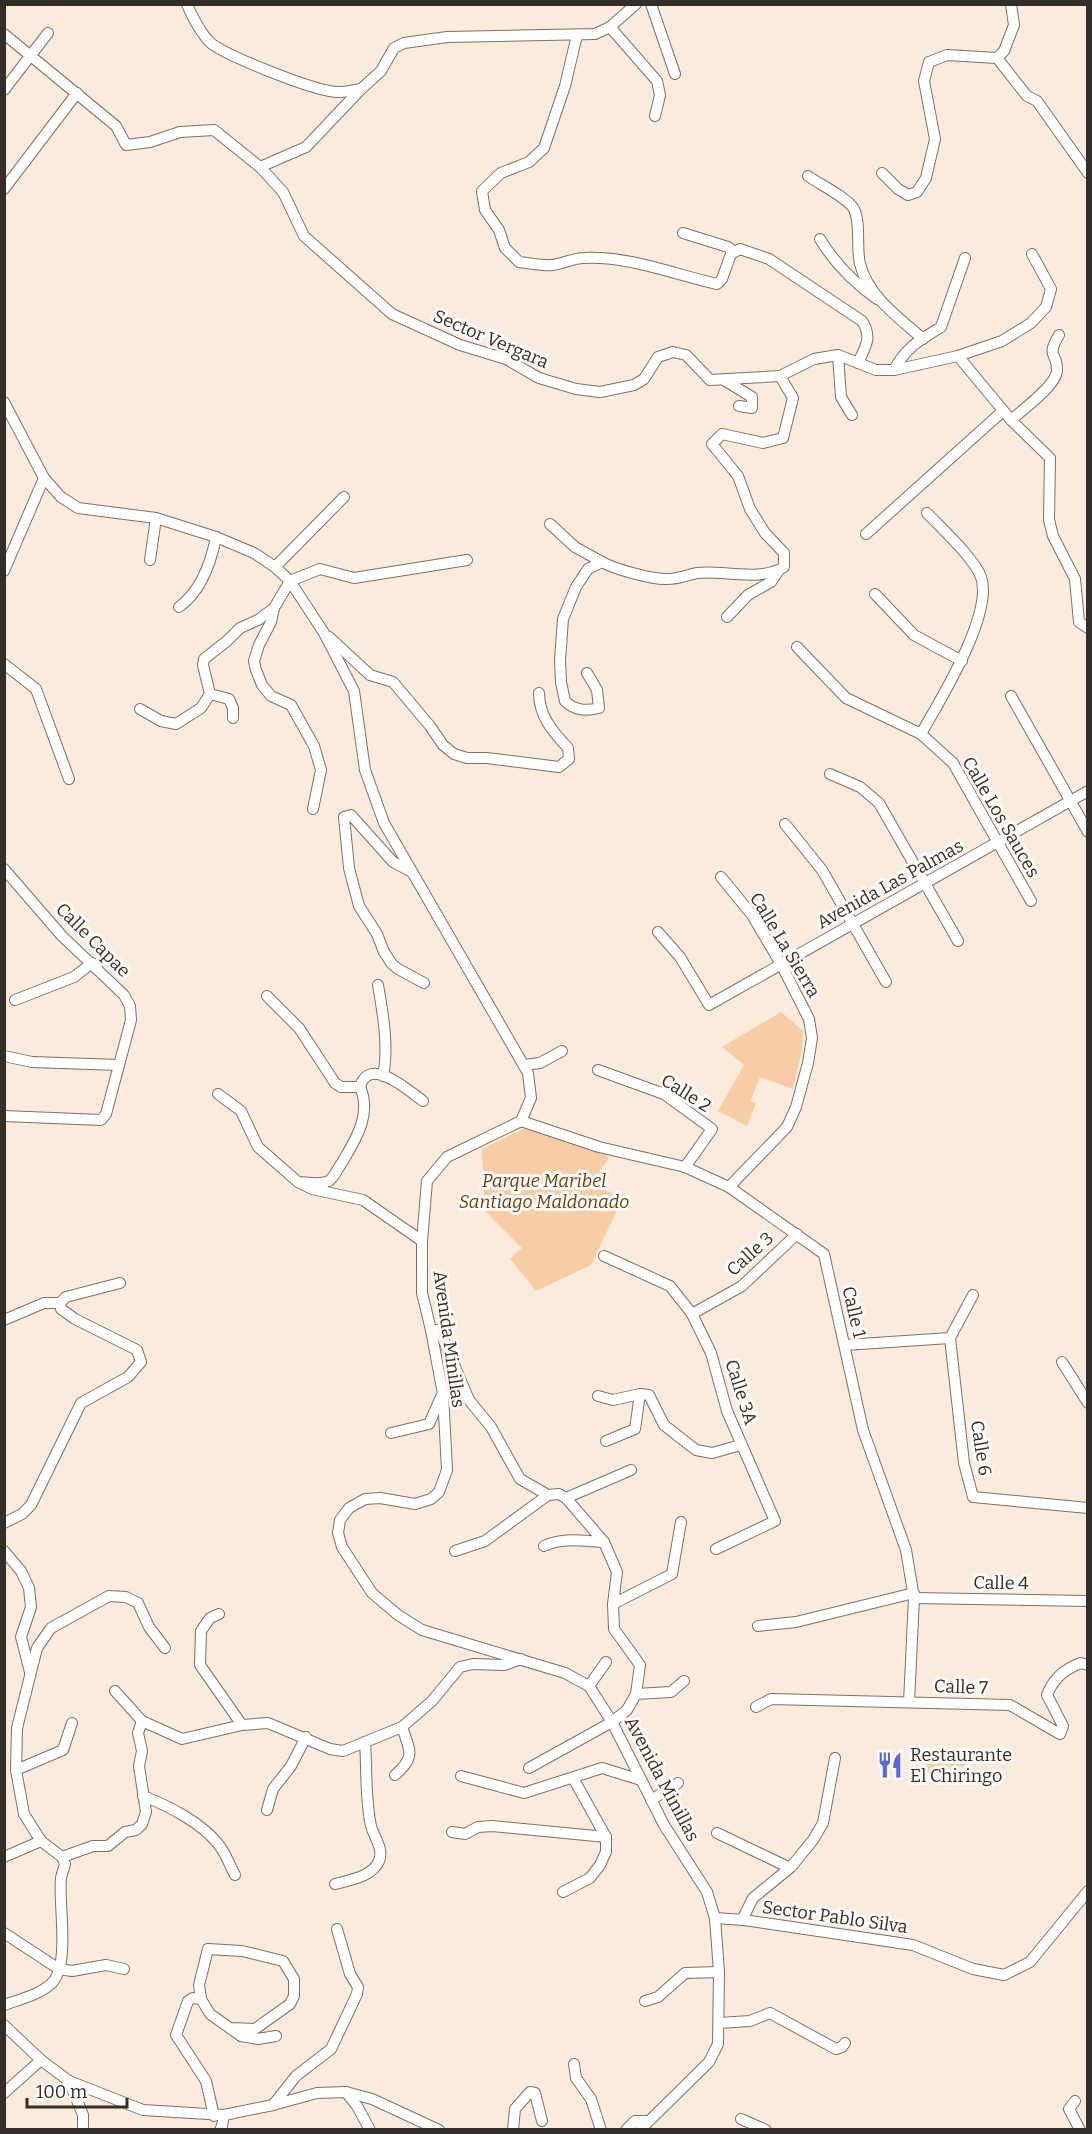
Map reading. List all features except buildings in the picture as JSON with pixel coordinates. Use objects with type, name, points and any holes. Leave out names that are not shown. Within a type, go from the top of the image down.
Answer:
[{"type":"street","points":[[187,4],[190,13],[210,43],[239,58],[318,89],[338,92],[361,89]]},
{"type":"street","points":[[260,167],[306,147],[381,71],[394,48],[404,43],[447,37],[595,34],[610,27],[636,4]]},
{"type":"street","points":[[651,4],[675,74]]},
{"type":"street","points":[[998,58],[1004,51],[1014,25],[1011,4]]},
{"type":"street","points":[[610,27],[657,81],[660,94],[655,116]]},
{"type":"street","points":[[4,90],[48,33]]},
{"type":"street","points":[[4,34],[77,93],[4,189]]},
{"type":"street","points":[[577,35],[565,86],[544,148],[529,162],[501,173],[482,191],[485,210],[499,230],[505,248],[519,262],[552,265],[583,258],[633,262],[717,284],[722,279],[733,251]]},
{"type":"street","points":[[882,173],[898,189],[908,195],[917,192],[926,178],[935,139],[924,81],[929,62],[947,56],[998,58]]},
{"type":"street","points":[[998,58],[1027,96],[1037,101],[1088,173]]},
{"type":"street","name":"Sector Vergara","points":[[77,93],[116,126],[126,145],[150,142],[180,132],[214,130],[260,167],[283,192],[304,236],[392,314],[460,345],[506,359],[539,378],[576,389],[600,392],[634,385],[644,379],[658,357],[673,352],[686,355],[710,380],[780,376],[814,359],[838,355]]},
{"type":"street","points":[[808,176],[846,201],[855,210],[860,264],[865,277],[884,304]]},
{"type":"street","points":[[683,233],[728,247],[733,251]]},
{"type":"street","points":[[820,239],[831,257],[854,283],[884,304],[923,339]]},
{"type":"street","points":[[733,251],[740,249],[769,260],[862,321],[867,329],[868,340],[858,363]]},
{"type":"street","points":[[852,415],[841,397],[838,355],[876,370],[894,370],[958,356],[1002,341],[1031,323],[1046,308],[1051,289],[1032,254]]},
{"type":"street","points":[[894,370],[913,344],[941,327],[965,258]]},
{"type":"street","points":[[866,534],[1007,416],[1044,391],[1055,378],[1057,371],[1051,352],[1059,335]]},
{"type":"street","points":[[958,356],[1007,416],[1050,458],[1049,520],[1053,536],[1075,579],[1079,622],[1088,628]]},
{"type":"street","points":[[550,524],[575,548],[610,567],[665,579],[699,573],[741,576],[779,570],[784,567],[784,553],[765,533],[750,509],[738,476],[712,444],[722,434],[763,443],[783,438],[792,398],[780,376]]},
{"type":"street","points":[[724,380],[752,397],[752,408],[739,406]]},
{"type":"street","points":[[4,402],[45,478],[61,497],[78,508],[156,518],[216,537],[244,548],[275,567],[290,582],[324,633],[354,691],[365,770],[384,823],[528,1073],[531,1098],[521,1121]]},
{"type":"street","points":[[4,571],[45,478]]},
{"type":"street","points":[[275,567],[344,496]]},
{"type":"street","points":[[921,734],[962,662],[975,630],[983,594],[982,577],[973,563],[927,513]]},
{"type":"street","points":[[150,560],[156,518]]},
{"type":"street","points":[[179,607],[192,597],[212,557],[216,537]]},
{"type":"street","points":[[140,709],[161,721],[176,724],[201,708],[210,694],[203,665],[204,659],[240,628],[258,620],[274,608],[290,582],[320,568],[354,578],[467,560]]},
{"type":"street","points":[[587,673],[597,690],[599,708],[576,709],[565,701],[561,682],[563,619],[576,587],[588,569],[602,562]]},
{"type":"street","points":[[727,617],[748,595],[771,582],[779,570]]},
{"type":"street","points":[[874,594],[914,634],[962,662]]},
{"type":"street","points":[[274,608],[272,622],[259,645],[254,661],[262,685],[271,696],[291,705],[314,746],[321,770],[313,809]]},
{"type":"street","points":[[324,633],[370,675],[393,682],[443,745],[454,754],[467,758],[487,758],[560,767],[569,759],[568,748],[554,733],[544,716],[539,704],[539,693]]},
{"type":"street","name":"Calle Los Sauces","points":[[797,647],[846,698],[921,734],[953,763],[1031,901]]},
{"type":"street","points":[[4,664],[36,689],[69,779]]},
{"type":"street","points":[[210,694],[229,699],[233,718]]},
{"type":"street","points":[[1011,696],[1088,832]]},
{"type":"street","points":[[831,774],[861,788],[879,803],[958,941]]},
{"type":"street","name":"Avenida Las Palmas","points":[[658,932],[680,957],[709,1005],[1088,791]]},
{"type":"street","points":[[412,872],[393,862],[351,815],[344,817],[349,868],[359,906],[392,964],[424,983]]},
{"type":"street","points":[[784,824],[822,870],[886,982]]},
{"type":"street","name":"Calle Capae","points":[[4,869],[62,936],[124,995],[130,1006],[130,1020],[119,1065],[106,1114],[101,1120],[4,1116]]},
{"type":"street","name":"Calle La Sierra","points":[[721,877],[752,915],[781,964],[809,1019],[812,1038],[796,1107],[787,1127],[729,1187]]},
{"type":"street","points":[[15,1000],[74,977],[92,963]]},
{"type":"street","points":[[378,986],[384,1027],[383,1076]]},
{"type":"street","points":[[267,996],[299,1028],[335,1083],[341,1087],[360,1087]]},
{"type":"street","points":[[524,1065],[540,1063],[562,1051]]},
{"type":"street","points":[[4,1056],[32,1062],[119,1065]]},
{"type":"street","name":"Calle 2","points":[[598,1070],[664,1094],[712,1129],[686,1167]]},
{"type":"street","points":[[298,1182],[322,1183],[331,1180],[360,1134],[364,1115],[360,1087],[362,1080],[370,1074],[383,1076],[400,1084],[423,1101]]},
{"type":"street","points":[[218,1094],[241,1111],[258,1147],[298,1182],[312,1189],[363,1200],[422,1241]]},
{"type":"street","name":"Calle 1","points":[[521,1121],[599,1147],[686,1167],[729,1187],[824,1254],[863,1430],[906,1550],[914,1596],[909,1702]]},
{"type":"street","name":"Avenida Minillas","points":[[521,1121],[447,1157],[427,1181],[422,1241],[422,1293],[443,1394],[447,1470],[439,1492],[431,1499],[415,1504],[380,1498],[365,1499],[349,1508],[340,1520],[338,1533],[342,1547],[372,1593],[398,1615],[422,1629],[565,1673],[589,1686],[612,1722],[664,1825],[707,1892],[716,1918],[719,1972],[718,2044],[709,2062],[643,2125]]},
{"type":"street","name":"Calle 3","points":[[692,1314],[742,1286],[797,1234]]},
{"type":"street","name":"Calle 3A","points":[[604,1256],[670,1286],[692,1314],[711,1353],[727,1411],[775,1521],[716,1549]]},
{"type":"street","points":[[4,1320],[44,1303],[60,1303],[66,1297],[120,1283]]},
{"type":"street","points":[[845,1345],[950,1338],[973,1295]]},
{"type":"street","points":[[4,1523],[22,1514],[31,1505],[81,1403],[128,1377],[141,1362],[137,1350],[75,1319],[61,1308],[60,1303]]},
{"type":"street","points":[[431,1330],[438,1330],[442,1336],[469,1400],[491,1426],[520,1479],[548,1495]]},
{"type":"street","name":"Calle 6","points":[[950,1338],[964,1462],[973,1497],[1088,1508]]},
{"type":"street","points":[[1062,1362],[1088,1403]]},
{"type":"street","points":[[391,1433],[429,1424],[443,1394]]},
{"type":"street","points":[[598,1396],[613,1400],[640,1394],[649,1395],[664,1425],[696,1450],[712,1453],[741,1445]]},
{"type":"street","points":[[606,1442],[635,1429],[640,1394]]},
{"type":"street","points":[[566,1498],[631,1470]]},
{"type":"street","points":[[455,1551],[484,1541],[548,1495],[559,1494],[566,1498],[604,1542],[617,1572],[613,1604],[614,1629],[640,1665],[636,1694],[627,1710],[612,1722],[529,1768]]},
{"type":"street","points":[[613,1604],[672,1574],[681,1522]]},
{"type":"street","points":[[543,1546],[564,1540],[604,1542]]},
{"type":"street","points":[[4,1551],[21,1571],[29,1588],[31,1608],[21,1637],[30,1672]]},
{"type":"street","points":[[4,2005],[37,1994],[54,1982],[59,1969],[63,1942],[61,1878],[65,1864],[62,1857],[41,1841],[24,1814],[16,1770],[17,1728],[37,1648],[51,1628],[109,1596],[126,1597],[138,1603],[149,1627],[165,1648]]},
{"type":"street","name":"Calle 4","points":[[758,1626],[796,1622],[914,1596],[1088,1601]]},
{"type":"street","points":[[219,1614],[210,1618],[201,1631],[200,1665],[242,1725]]},
{"type":"street","points":[[115,1691],[142,1721],[182,1739],[242,1725],[268,1723],[330,1749],[343,1751],[402,1727],[432,1701],[460,1668],[473,1664],[504,1665],[521,1659]]},
{"type":"street","points":[[589,1686],[606,1662]]},
{"type":"street","name":"Calle 7","points":[[756,1707],[771,1699],[1010,1705],[1060,1734],[1062,1726],[1047,1695],[1052,1682],[1071,1666],[1081,1663],[1088,1665]]},
{"type":"street","points":[[636,1694],[670,1692],[684,1681]]},
{"type":"street","points":[[62,1857],[93,1846],[108,1846],[125,1832],[136,1830],[142,1824],[146,1812],[139,1766],[142,1751],[138,1733],[142,1721]]},
{"type":"street","points":[[16,1770],[63,1750],[72,1723]]},
{"type":"street","points":[[395,1775],[406,1766],[410,1754],[402,1727]]},
{"type":"street","points":[[267,1810],[273,1790],[291,1766],[306,1737]]},
{"type":"street","points":[[335,1884],[361,1877],[375,1868],[380,1860],[381,1851],[372,1830],[368,1810],[365,1742]]},
{"type":"street","points":[[742,1920],[758,1892],[788,1869],[813,1840],[823,1823],[835,1758]]},
{"type":"street","points":[[461,1776],[524,1793],[602,1768],[641,1780]]},
{"type":"street","points":[[563,1892],[590,1878],[606,1852],[606,1837],[573,1778]]},
{"type":"street","points":[[651,1800],[678,1783]]},
{"type":"street","points":[[143,1796],[168,1806],[191,1820],[219,1845],[235,1875]]},
{"type":"street","points":[[452,1832],[465,1834],[478,1827],[492,1826],[606,1837]]},
{"type":"street","points":[[717,1833],[788,1869]]},
{"type":"street","points":[[4,1857],[41,1841]]},
{"type":"street","name":"Sector Pablo Silva","points":[[716,1918],[913,1944],[973,1969],[1004,1975],[1030,1962],[1088,1891]]},
{"type":"street","points":[[273,2105],[296,2076],[331,2049],[357,1995],[358,1987],[350,1974],[337,1929]]},
{"type":"street","points":[[4,1933],[59,1969],[72,1971],[106,1965],[124,1969]]},
{"type":"street","points":[[231,2028],[255,2029],[290,2004],[294,1996],[294,1979],[283,1961],[242,1951],[208,1949],[199,1985],[201,1999],[210,2014],[241,2036],[258,2039],[276,2036]]},
{"type":"street","points":[[645,2001],[658,1997],[685,1973],[719,1972]]},
{"type":"street","points":[[201,1999],[193,1998],[188,2001],[176,2035],[206,2081],[222,2126],[220,2130]]},
{"type":"street","points":[[719,2023],[750,2021],[770,2013],[836,2049],[845,2043]]},
{"type":"street","points":[[4,2025],[41,2060],[69,2081],[143,2110],[219,2116],[317,2093],[346,2092],[372,2100],[439,2130]]},
{"type":"street","points":[[4,2093],[41,2060]]},
{"type":"street","points":[[574,2064],[576,2078],[591,2100],[601,2130]]},
{"type":"street","points":[[69,2081],[83,2115],[83,2130]]},
{"type":"street","points":[[346,2092],[357,2106],[370,2130]]},
{"type":"street","points":[[513,2130],[515,2109],[530,2092],[536,2093],[542,2121]]},
{"type":"street","points":[[1075,2101],[1069,2109],[1080,2130]]},
{"type":"street","points":[[741,2119],[766,2130]]},
{"type":"street","points":[[626,2130],[635,2121],[643,2125]]},
{"type":"green space","points":[[781,1012],[803,1031],[802,1049],[793,1089],[760,1077],[750,1101],[756,1103],[747,1126],[718,1111],[744,1065],[722,1047]]},
{"type":"green space","name":"Parque Maribel Santiago Maldonado","points":[[527,1127],[601,1152],[609,1158],[600,1170],[599,1186],[622,1200],[591,1265],[536,1291],[510,1259],[522,1248],[485,1211],[482,1149]]},
{"type":"green space","points":[[945,1753],[945,1756],[964,1755],[965,1766],[946,1767],[946,1773],[925,1774],[925,1754]]},
{"type":"place","name":"Restaurante El Chiringo","points":[[890,1765]]}]
